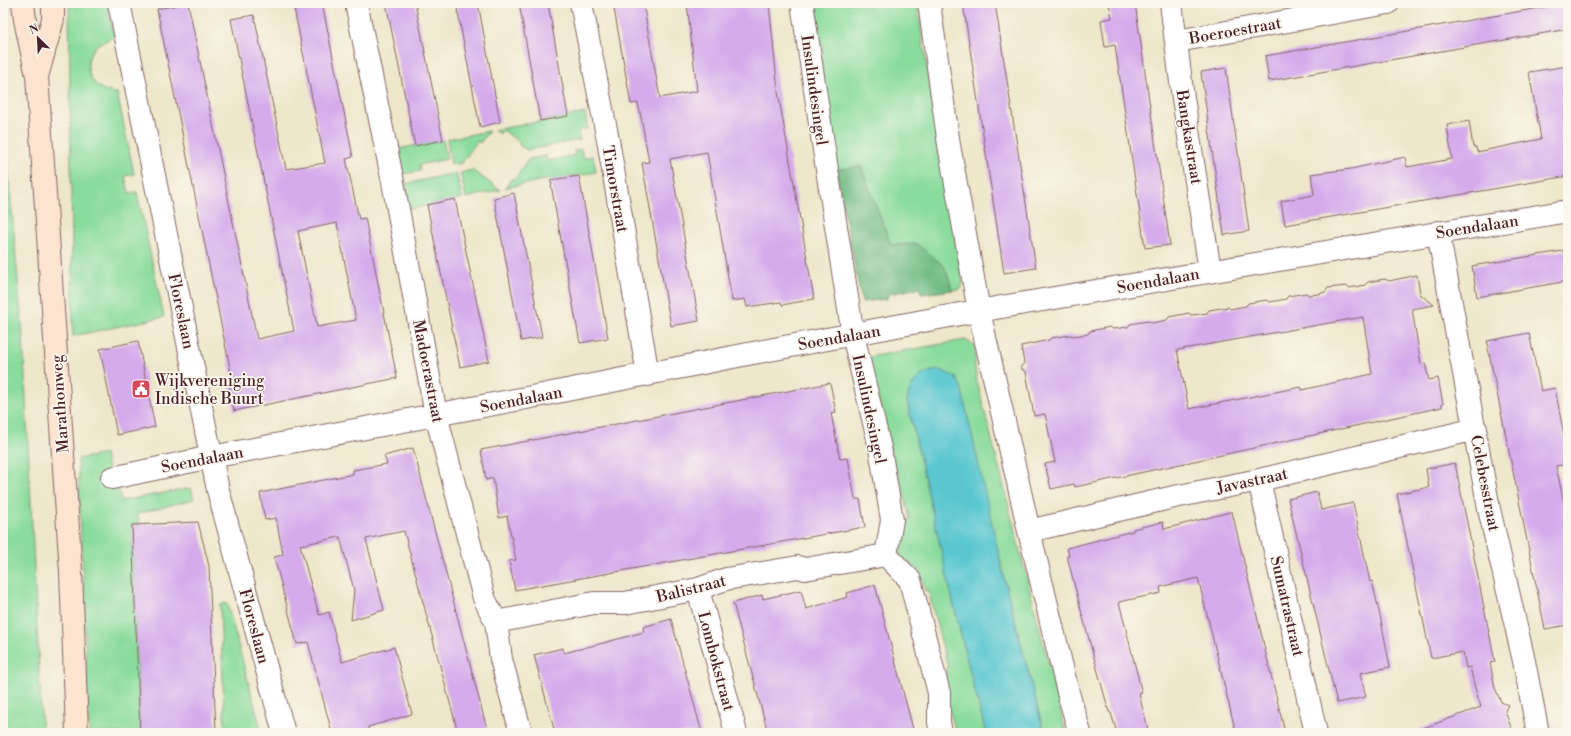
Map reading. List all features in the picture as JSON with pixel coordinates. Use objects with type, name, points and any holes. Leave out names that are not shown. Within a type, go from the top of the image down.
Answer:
[{"type":"main road","name":"Marathonweg","points":[[23,3],[37,76],[71,572],[77,733]]},
{"type":"main road","name":"Marathonweg","points":[[37,76],[53,19],[53,3]]},
{"type":"street","name":"Floreslaan","points":[[119,3],[218,490],[284,733]]},
{"type":"street","name":"Madoerastraat","points":[[356,3],[393,182],[436,416],[484,598],[496,622],[502,659],[521,733]]},
{"type":"street","name":"Timorstraat","points":[[581,3],[608,140],[648,375]]},
{"type":"street","name":"Insulindesingel","points":[[802,3],[824,156],[853,335],[880,448],[892,520],[886,555]]},
{"type":"street","points":[[929,3],[949,145],[979,311],[1029,531],[1069,696],[1080,733]]},
{"type":"street","name":"Bangkastraat","points":[[1171,3],[1183,98],[1210,271]]},
{"type":"street","name":"Boeroestraat","points":[[1177,41],[1388,3]]},
{"type":"street","name":"Soendalaan","points":[[112,478],[211,457],[436,416],[753,353],[979,311],[1568,211]]},
{"type":"street","name":"Celebesstraat","points":[[1438,232],[1476,429],[1489,509],[1524,661],[1538,733]]},
{"type":"street","name":"Javastraat","points":[[1029,531],[1174,497],[1259,480],[1476,429]]},
{"type":"street","name":"Sumatrastraat","points":[[1259,480],[1316,733]]},
{"type":"street","points":[[886,555],[910,580],[939,693],[939,722],[941,733]]},
{"type":"street","name":"Balistraat","points":[[496,622],[594,604],[625,603],[698,589],[726,579],[798,568],[805,569],[886,555]]},
{"type":"street","name":"Lombokstraat","points":[[698,589],[736,733]]},
{"type":"green space","points":[[69,3],[107,3],[114,35],[110,39],[96,46],[88,62],[88,69],[90,77],[101,88],[108,92],[117,93],[134,174],[125,176],[129,193],[137,192],[164,317],[73,336]]},
{"type":"green space","points":[[813,3],[917,3],[939,145],[963,283],[960,289],[922,294],[919,288],[888,294],[887,299],[862,302],[836,170]]},
{"type":"green space","points":[[3,110],[23,337],[42,733],[3,733]]},
{"type":"green space","points":[[585,113],[588,129],[578,131],[580,140],[527,150],[519,145],[520,143],[503,130],[500,134],[494,130]]},
{"type":"green space","points":[[489,131],[480,143],[477,141],[462,163],[451,165],[447,139]]},
{"type":"green space","points":[[443,140],[447,159],[419,165],[420,171],[403,174],[398,149]]},
{"type":"green space","points":[[581,149],[583,158],[593,156],[596,172],[550,181],[549,179],[505,188],[512,178],[514,180],[529,159],[546,156],[547,161],[575,155],[574,151]]},
{"type":"green space","points":[[861,166],[891,245],[917,244],[944,266],[952,290],[922,294],[919,288],[888,294],[887,299],[862,302],[836,170]]},
{"type":"green space","points":[[472,170],[500,190],[466,198],[460,173]]},
{"type":"green space","points":[[456,173],[462,198],[410,209],[405,184]]},
{"type":"green space","points":[[965,340],[975,345],[975,367],[977,381],[1066,733],[1044,733],[1005,582],[989,511],[932,371],[917,379],[910,390],[907,401],[955,609],[986,733],[956,733],[940,677],[947,675],[946,669],[948,668],[928,590],[925,591],[919,570],[900,557],[897,544],[907,524],[907,520],[910,519],[900,478],[897,478],[868,357]]},
{"type":"green space","points":[[105,454],[110,481],[117,480],[121,501],[191,488],[194,499],[137,514],[140,524],[132,525],[140,733],[89,733],[78,459]]},
{"type":"green space","points":[[227,603],[262,733],[225,733],[220,605]]},
{"type":"water","points":[[941,370],[955,377],[961,386],[1005,582],[1044,733],[986,733],[955,609],[907,401],[911,388],[918,378],[927,372]]},
{"type":"building","points":[[188,3],[257,339],[294,331],[231,19],[254,15],[286,169],[325,163],[293,3],[322,3],[353,157],[346,159],[359,219],[365,218],[397,378],[234,411],[228,379],[232,378],[157,9]],"holes":[[[337,223],[356,320],[317,327],[298,231]]]},
{"type":"building","points":[[386,3],[415,3],[443,140],[415,146]]},
{"type":"building","points":[[456,3],[478,3],[500,122],[480,127]]},
{"type":"building","points":[[519,3],[548,3],[568,116],[540,121]]},
{"type":"building","points":[[613,3],[643,3],[660,98],[697,91],[687,3],[769,3],[778,92],[814,299],[782,305],[781,302],[747,307],[745,299],[732,301],[707,152],[670,159],[699,321],[671,326],[642,163],[649,162],[642,122],[638,103],[631,104]]},
{"type":"building","points":[[963,3],[995,3],[1036,268],[1004,273]]},
{"type":"building","points":[[1109,3],[1135,3],[1170,245],[1145,248],[1115,45],[1105,47],[1101,20],[1112,18]]},
{"type":"building","points":[[1568,3],[1568,29],[1269,81],[1265,56]]},
{"type":"building","points":[[1568,66],[1568,176],[1285,225],[1281,201],[1314,195],[1311,174],[1351,169],[1405,157],[1407,167],[1452,159],[1447,125],[1469,121],[1473,147],[1476,147],[1477,152],[1541,139],[1529,72]]},
{"type":"building","points":[[1226,68],[1249,231],[1224,235],[1201,72]]},
{"type":"building","points":[[579,176],[608,338],[580,343],[550,180]]},
{"type":"building","points":[[514,193],[542,337],[521,341],[494,198]]},
{"type":"building","points":[[455,199],[489,361],[460,367],[427,205]]},
{"type":"building","points":[[1568,250],[1568,281],[1477,297],[1472,266]]},
{"type":"building","points":[[1417,275],[1420,294],[1434,305],[1412,309],[1421,364],[1425,363],[1429,380],[1438,378],[1443,404],[1442,407],[1075,487],[1074,484],[1051,489],[1045,464],[1055,462],[1045,414],[1034,416],[1026,372],[1020,368],[1024,363],[1021,346],[1049,340],[1051,338],[1088,334],[1090,331],[1110,327],[1113,329],[1128,327],[1130,324],[1148,321],[1152,323],[1167,320],[1169,317],[1189,313],[1191,315],[1207,313],[1209,310],[1228,307],[1230,309],[1246,306],[1248,303],[1267,300],[1270,302],[1286,299],[1288,296],[1306,293],[1309,295],[1318,294],[1325,292],[1328,288],[1346,286],[1349,288],[1365,285],[1368,282],[1385,279],[1389,281]],"holes":[[[1363,317],[1372,374],[1302,390],[1301,387],[1189,409],[1177,350]]]},
{"type":"building","points":[[1529,333],[1541,391],[1555,388],[1568,457],[1568,464],[1556,466],[1564,503],[1568,503],[1568,625],[1545,629],[1487,341]]},
{"type":"building","points":[[138,341],[155,427],[117,435],[100,349]]},
{"type":"building","points":[[830,383],[836,412],[831,413],[840,459],[848,458],[855,499],[860,499],[865,527],[515,590],[509,561],[516,560],[507,516],[499,518],[493,478],[486,480],[481,450]]},
{"type":"building","points":[[413,448],[488,733],[458,733],[404,531],[366,539],[384,610],[351,620],[354,590],[340,537],[300,545],[319,615],[329,612],[342,662],[394,647],[412,714],[368,727],[369,733],[332,733],[308,642],[297,644],[274,557],[283,555],[276,518],[265,520],[260,493],[353,474],[353,470],[387,464],[384,456]]},
{"type":"building","points":[[1455,463],[1495,662],[1490,663],[1495,688],[1501,702],[1508,705],[1505,711],[1513,733],[1418,733],[1418,730],[1481,707],[1470,667],[1466,668],[1463,652],[1431,658],[1397,494],[1429,487],[1426,469]]},
{"type":"building","points":[[1317,492],[1321,510],[1353,503],[1370,582],[1372,581],[1381,620],[1390,667],[1360,673],[1366,697],[1337,703],[1288,499]]},
{"type":"building","points":[[1232,512],[1285,733],[1236,733],[1198,578],[1160,587],[1161,593],[1119,602],[1142,693],[1139,694],[1149,733],[1117,733],[1111,713],[1109,712],[1082,614],[1067,556],[1069,556],[1067,548],[1163,522],[1164,529]]},
{"type":"building","points":[[198,522],[209,566],[216,733],[140,733],[132,525]]},
{"type":"building","points":[[875,585],[914,733],[768,733],[733,603],[762,595],[763,599],[801,590],[806,609],[848,597],[847,593]]},
{"type":"building","points":[[671,619],[702,733],[555,733],[534,655],[563,648],[564,653],[603,643],[644,632],[643,627]]},
{"type":"place","name":"Wijkvereniging Indische Buurt","points":[[141,389]]}]
